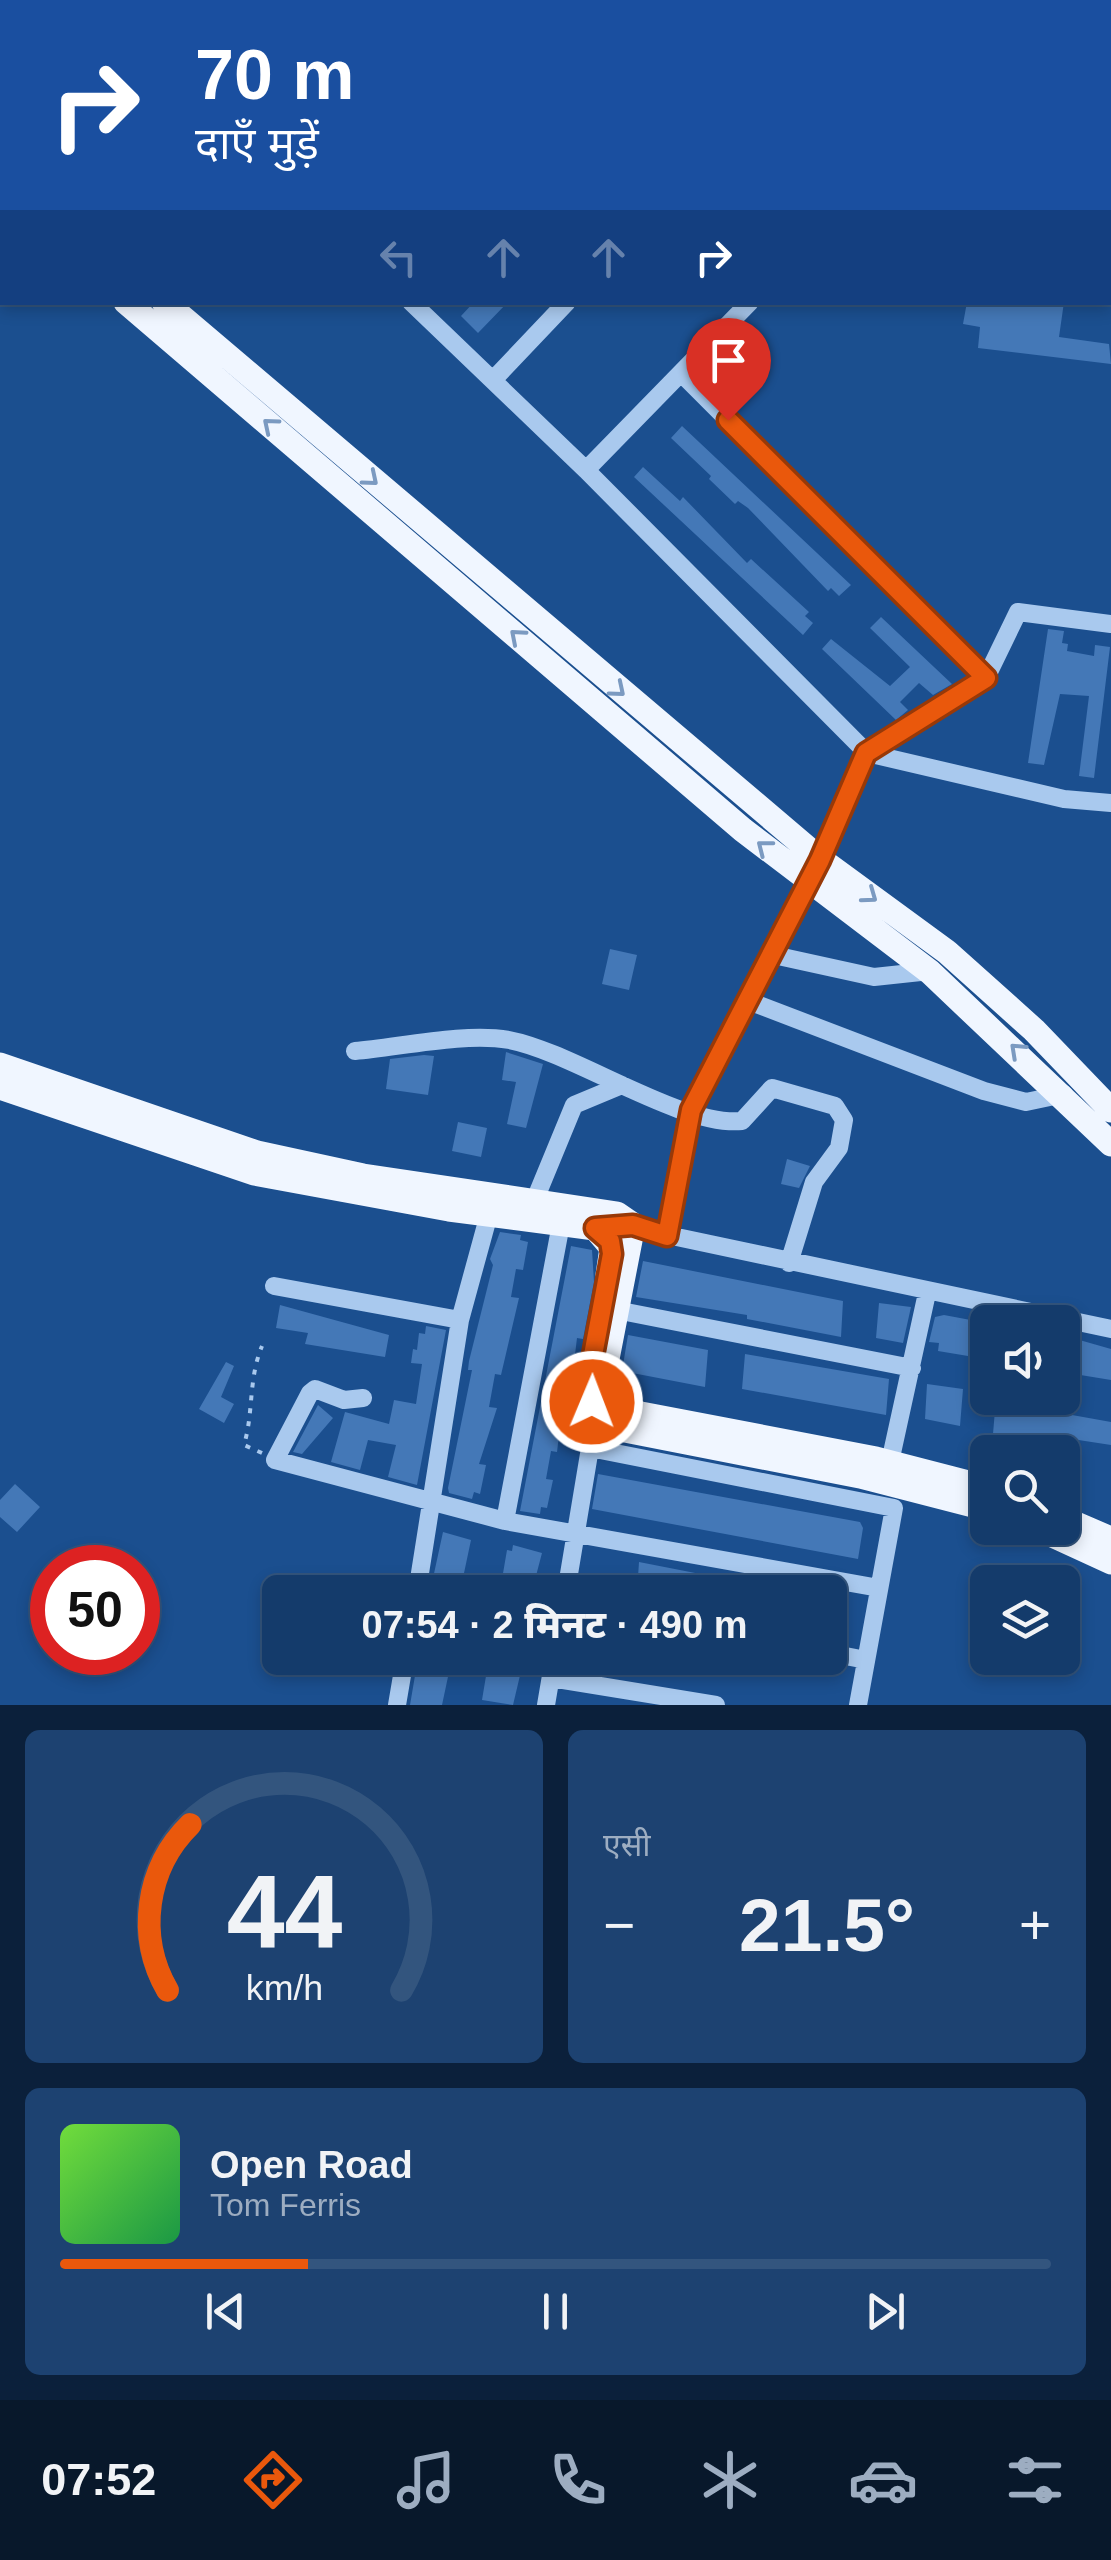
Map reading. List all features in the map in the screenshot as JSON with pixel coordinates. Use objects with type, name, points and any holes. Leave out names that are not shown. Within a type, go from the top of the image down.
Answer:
[{"type":"main road","points":[[130,305],[470,580],[815,871],[1034,1030],[1111,1110]]},
{"type":"main road","points":[[167,305],[470,580]]},
{"type":"main road","points":[[938,962],[1111,1144]]},
{"type":"main road","points":[[0,1065],[257,1153],[363,1176],[616,1214],[633,1225],[605,1375],[616,1404],[970,1504]]},
{"type":"main road","points":[[0,1087],[254,1173],[489,1214],[595,1228],[612,1248],[588,1382],[592,1402],[604,1419],[642,1434],[894,1485],[970,1487]]},
{"type":"main road","points":[[1080,1525],[1111,1538]]},
{"type":"main road","points":[[1074,1545],[1111,1562]]},
{"type":"street","points":[[414,305],[586,470],[866,753],[1064,799],[1111,803]]},
{"type":"street","points":[[493,380],[563,305]]},
{"type":"street","points":[[586,470],[747,305]]},
{"type":"street","points":[[682,374],[986,678]]},
{"type":"street","points":[[667,1236],[691,1110],[815,871],[866,753],[986,678],[1018,612],[1111,624]]},
{"type":"street","points":[[769,954],[874,977],[938,962]]},
{"type":"street","points":[[746,1000],[984,1091],[1026,1102],[1064,1094]]},
{"type":"street","points":[[355,1051],[507,1040],[691,1110],[742,1121],[772,1088],[843,1113],[839,1148],[816,1175],[789,1262]]},
{"type":"street","points":[[534,1202],[574,1105],[622,1085]]},
{"type":"street","points":[[420,1575],[460,1320],[489,1214]]},
{"type":"street","points":[[505,1521],[560,1224]]},
{"type":"street","points":[[595,1228],[633,1225],[667,1236],[1111,1329]]},
{"type":"street","points":[[274,1286],[460,1320]]},
{"type":"street","points":[[858,1705],[912,1368],[928,1292]]},
{"type":"street","points":[[616,1310],[912,1368]]},
{"type":"street","points":[[363,1398],[344,1400],[315,1390],[310,1393],[275,1460],[505,1521],[879,1588]]},
{"type":"street","points":[[569,1575],[590,1448],[894,1485]]},
{"type":"street","points":[[847,1656],[866,1660]]},
{"type":"street","points":[[397,1705],[402,1675]]},
{"type":"street","points":[[546,1705],[551,1675]]},
{"type":"street","points":[[551,1678],[716,1705]]},
{"type":"path","points":[[262,1346],[252,1371],[244,1445],[275,1460]]},
{"type":"building","points":[[471,305],[505,305],[478,333],[461,316]]},
{"type":"building","points":[[966,305],[1064,305],[1059,337],[1109,344],[1111,364],[978,348],[980,327],[963,324]]},
{"type":"building","points":[[682,426],[851,585],[839,596],[831,588],[828,591],[748,508],[738,501],[735,504],[671,438]]},
{"type":"building","points":[[643,467],[680,501],[683,497],[747,563],[751,559],[809,612],[805,616],[813,623],[803,635],[634,477]]},
{"type":"building","points":[[881,617],[952,684],[933,695],[919,683],[900,702],[908,710],[896,720],[822,649],[831,639],[890,686],[910,667],[870,628]]},
{"type":"building","points":[[1048,629],[1064,631],[1062,643],[1068,644],[1067,651],[1094,656],[1095,645],[1110,647],[1094,778],[1079,776],[1089,696],[1060,694],[1044,765],[1028,763]]},
{"type":"building","points":[[610,949],[637,955],[629,990],[602,984]]},
{"type":"building","points":[[506,1052],[543,1064],[526,1128],[507,1124],[516,1082],[502,1080]]},
{"type":"building","points":[[434,1056],[428,1095],[386,1089],[390,1059]]},
{"type":"building","points":[[458,1122],[487,1128],[481,1157],[452,1151]]},
{"type":"building","points":[[787,1159],[810,1166],[799,1188],[781,1184]]},
{"type":"building","points":[[500,1232],[521,1235],[520,1240],[528,1242],[523,1270],[516,1269],[511,1297],[519,1298],[501,1375],[495,1374],[489,1407],[497,1408],[479,1464],[486,1465],[480,1494],[474,1492],[472,1499],[449,1493],[448,1488],[472,1370],[468,1370],[469,1361],[493,1265],[490,1259]]},
{"type":"building","points":[[571,1246],[592,1250],[594,1282],[583,1339],[577,1338],[570,1396],[564,1394],[557,1452],[551,1451],[546,1479],[553,1480],[547,1508],[541,1507],[540,1514],[520,1511]]},
{"type":"building","points":[[643,1261],[843,1301],[841,1337],[747,1319],[747,1315],[636,1297]]},
{"type":"building","points":[[879,1303],[911,1307],[903,1343],[876,1338]]},
{"type":"building","points":[[280,1305],[389,1335],[385,1357],[305,1344],[308,1333],[276,1328]]},
{"type":"building","points":[[935,1317],[970,1320],[970,1356],[938,1351],[939,1343],[929,1342]]},
{"type":"building","points":[[426,1326],[446,1330],[417,1485],[388,1477],[396,1445],[368,1440],[360,1470],[331,1462],[345,1412],[389,1424],[394,1400],[416,1404],[422,1364],[411,1363],[419,1333],[425,1334]]},
{"type":"building","points":[[628,1335],[708,1350],[705,1387],[622,1371]]},
{"type":"building","points":[[1080,1340],[1111,1349],[1111,1380],[1080,1375]]},
{"type":"building","points":[[745,1354],[889,1379],[886,1415],[742,1389]]},
{"type":"building","points":[[226,1362],[234,1366],[221,1397],[234,1404],[224,1423],[199,1409]]},
{"type":"building","points":[[927,1384],[963,1389],[960,1426],[925,1419]]},
{"type":"building","points":[[318,1405],[333,1418],[302,1454],[293,1452]]},
{"type":"building","points":[[995,1415],[1072,1415],[1111,1422],[1111,1445],[1080,1440],[1080,1435],[993,1434]]},
{"type":"building","points":[[598,1474],[860,1522],[863,1528],[858,1559],[592,1509]]},
{"type":"building","points":[[15,1484],[40,1507],[17,1532],[0,1517],[0,1500]]},
{"type":"building","points":[[443,1532],[471,1540],[464,1575],[434,1575]]},
{"type":"building","points":[[513,1545],[542,1553],[536,1575],[503,1575],[507,1550],[512,1551]]},
{"type":"building","points":[[639,1562],[705,1575],[638,1575]]},
{"type":"building","points":[[415,1675],[448,1675],[442,1705],[410,1705]]},
{"type":"building","points":[[486,1675],[520,1675],[513,1705],[482,1700]]},
{"type":"route","points":[[592,1402],[588,1382],[612,1254],[610,1241],[595,1228],[633,1225],[667,1236],[691,1110],[820,860],[866,753],[986,678],[728,420]]}]
